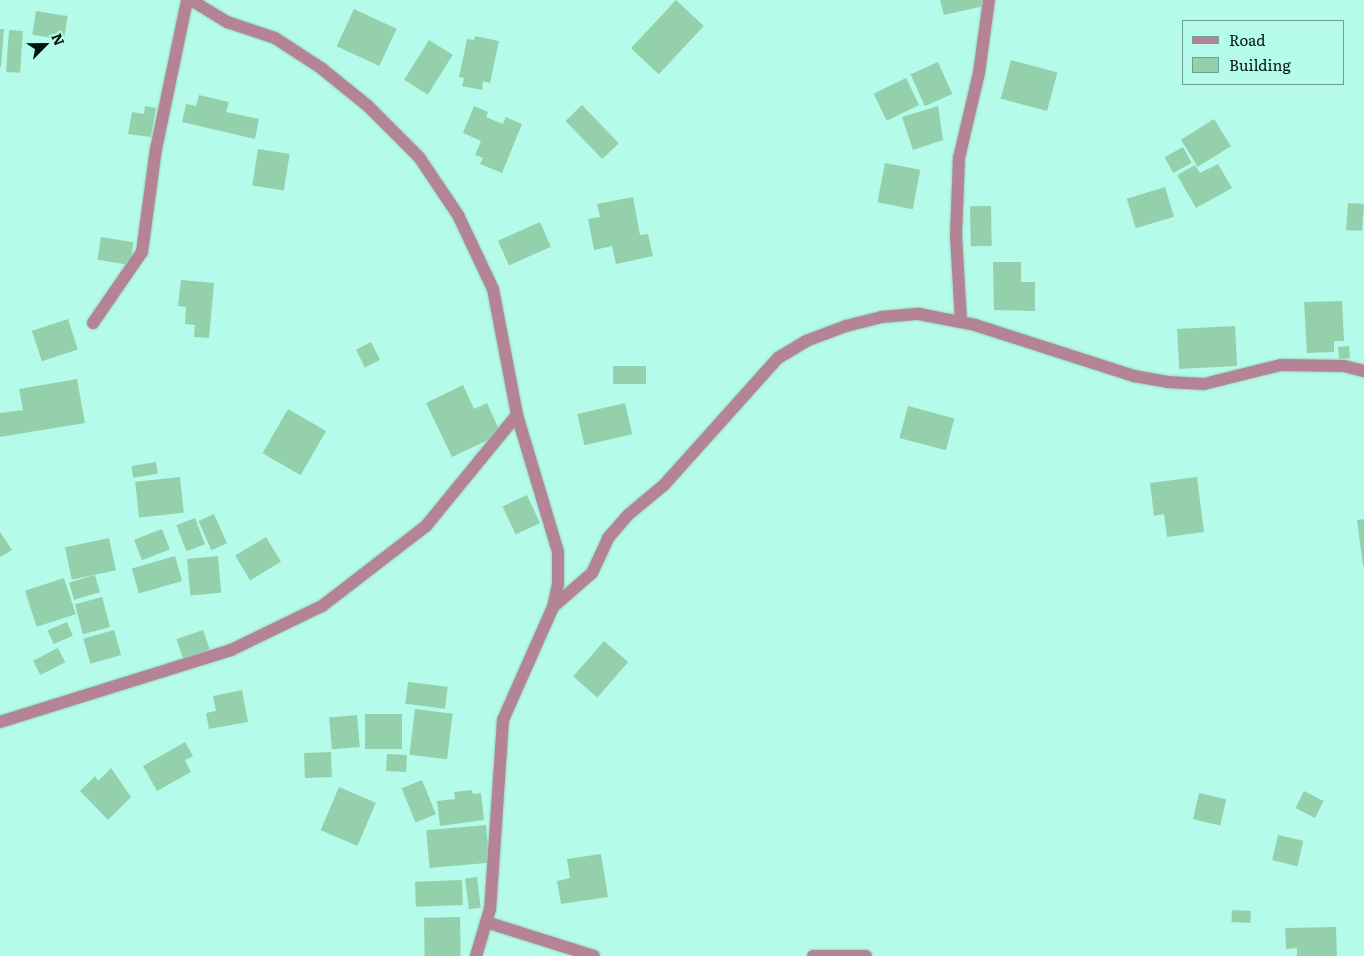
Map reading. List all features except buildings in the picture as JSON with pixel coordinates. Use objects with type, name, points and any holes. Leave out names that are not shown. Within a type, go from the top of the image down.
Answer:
[{"type":"street","points":[[93,323],[142,252],[156,149],[187,0]]},
{"type":"street","points":[[191,0],[227,22],[275,38],[321,68],[420,157],[458,215],[493,289],[517,415],[558,552],[553,607],[503,720],[486,922],[476,956]]},
{"type":"street","points":[[961,322],[956,235],[959,158],[980,73],[989,0]]},
{"type":"street","points":[[553,607],[592,573],[608,538],[628,515],[664,485],[778,358],[806,341],[881,317],[919,314],[961,322],[1134,376],[1167,382],[1204,384],[1282,365],[1344,366],[1364,371]]},
{"type":"street","points":[[0,722],[232,650],[322,606],[426,526],[517,415]]},
{"type":"street","points":[[486,922],[594,956]]},
{"type":"street","points":[[813,956],[866,956]]}]
